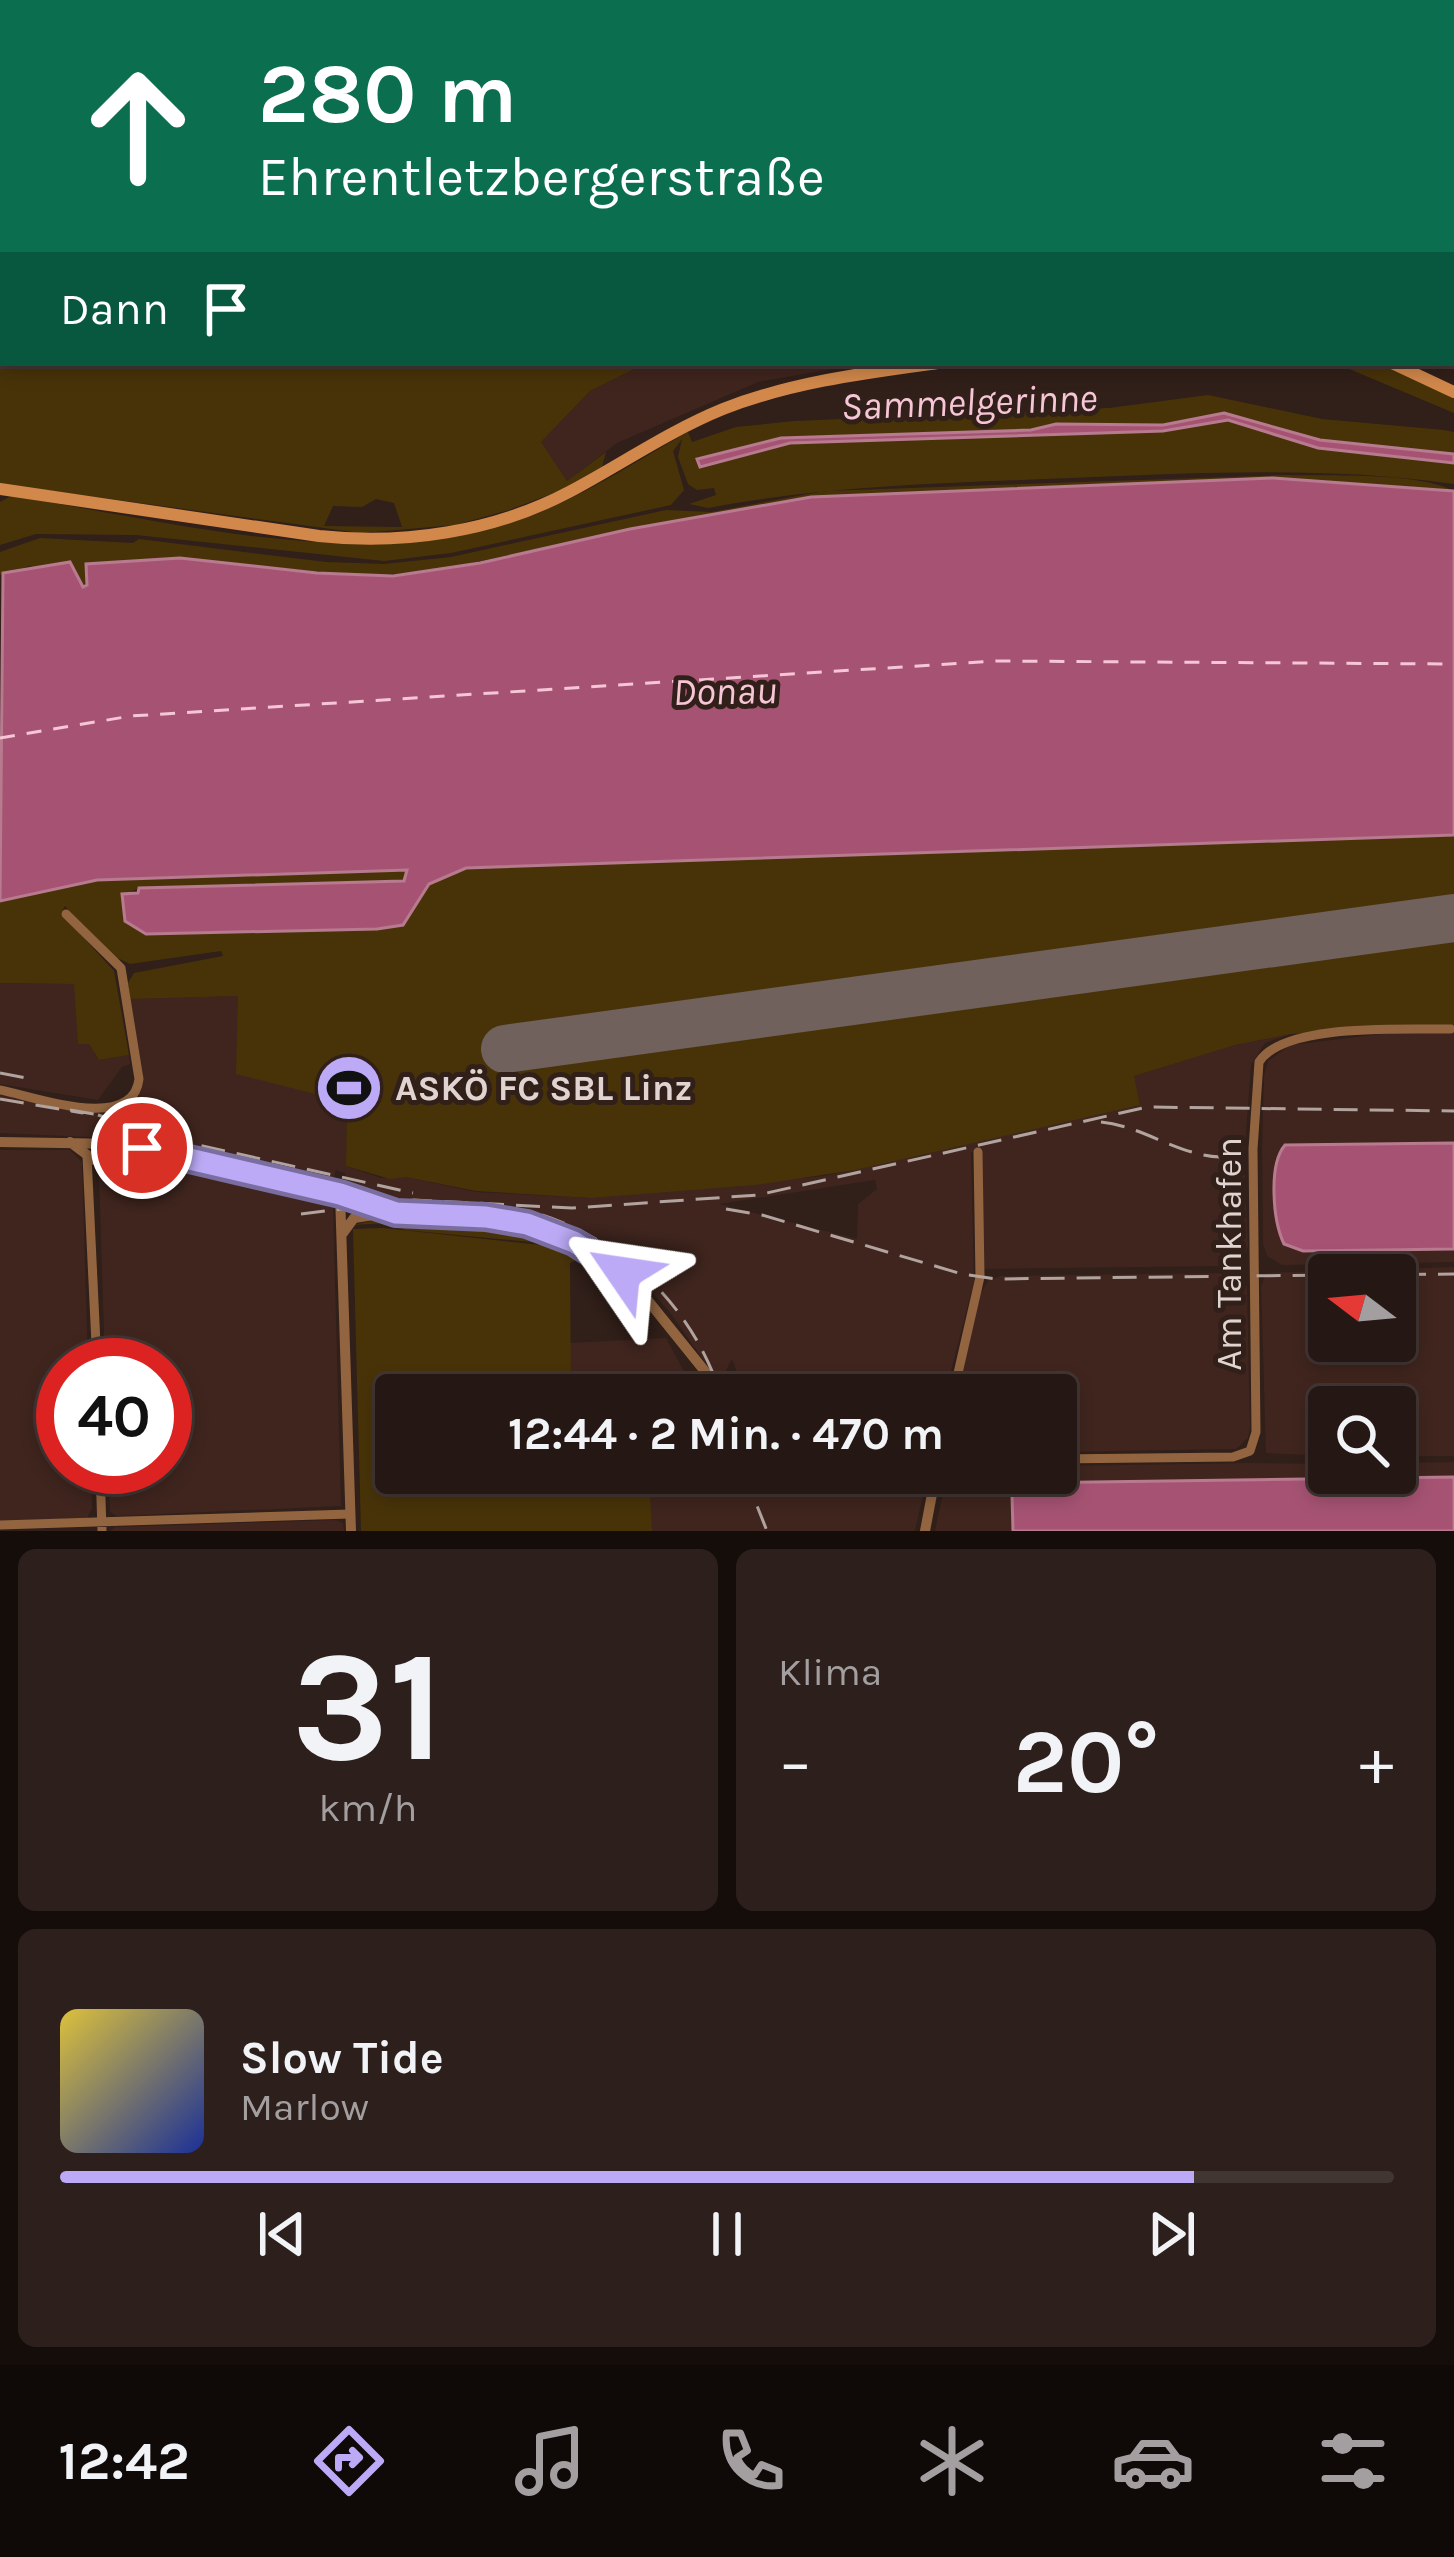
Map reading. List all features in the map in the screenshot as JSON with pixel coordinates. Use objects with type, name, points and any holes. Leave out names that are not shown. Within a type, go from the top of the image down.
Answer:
[{"type":"main road","points":[[0,489],[335,538],[430,535],[499,520],[553,500],[681,429],[753,399],[832,379],[918,366]]},
{"type":"main road","points":[[1398,366],[1454,392]]},
{"type":"street","points":[[0,1090],[107,1109],[127,1105],[136,1092],[139,1079],[121,968],[66,914]]},
{"type":"street","name":"Am Tankhafen","points":[[1077,1459],[1233,1457],[1250,1451],[1256,1432],[1253,1149],[1259,1062],[1278,1044],[1325,1034],[1451,1029]]},
{"type":"street","points":[[95,1141],[104,1147],[94,1155],[91,1177],[96,1338]]},
{"type":"street","points":[[0,1142],[121,1144],[340,1194],[396,1213]]},
{"type":"street","points":[[70,1142],[94,1155]]},
{"type":"street","points":[[94,1155],[121,1144]]},
{"type":"street","points":[[958,1374],[980,1277],[978,1152]]},
{"type":"street","points":[[340,1194],[350,1531]]},
{"type":"street","points":[[341,1238],[354,1218],[396,1213],[514,1221],[587,1248],[644,1291],[704,1374]]},
{"type":"street","points":[[101,1494],[102,1527]]},
{"type":"street","points":[[925,1531],[934,1494]]},
{"type":"street","points":[[0,1525],[102,1527],[350,1514]]},
{"type":"shaded area","points":[[0,366],[640,366],[590,391],[541,442],[567,481],[606,452],[602,467],[564,489],[455,525],[361,533],[0,484]],"holes":[[[376,499],[394,503],[402,527],[324,526],[333,506],[362,507]]]},
{"type":"shaded area","points":[[640,366],[850,366],[758,382],[617,443],[567,481],[541,442],[590,391]]},
{"type":"shaded area","points":[[1342,366],[1385,366],[1454,398],[1454,413]]},
{"type":"shaded area","points":[[1208,395],[1322,419],[1454,432],[1454,454],[1320,440],[1224,413],[1163,425],[1056,424],[1031,430],[781,438],[698,460],[701,466],[790,443],[1163,431],[1228,420],[1318,448],[1454,463],[1454,484],[1311,473],[1167,474],[889,486],[708,508],[689,504],[716,495],[714,488],[697,490],[688,484],[678,457],[682,439],[673,451],[684,490],[671,505],[451,553],[384,561],[136,535],[36,534],[0,545],[0,502],[11,496],[269,538],[399,542],[463,534],[526,517],[589,489],[688,432],[692,442],[736,427],[795,421],[1109,408]]},
{"type":"shaded area","points":[[1284,475],[1396,478],[1454,491],[1273,478],[840,495],[630,529],[429,572],[360,576],[180,558],[86,564],[87,585],[82,587],[30,566],[0,575],[0,552],[40,538],[133,543],[139,539],[326,562],[384,564],[451,557],[666,510],[711,512],[825,491]]},
{"type":"shaded area","points":[[1454,835],[1454,1025],[1291,1034],[1235,1045],[1134,1076],[1140,1105],[855,1170],[755,1185],[591,1198],[476,1191],[406,1177],[390,1179],[346,1166],[347,1102],[236,1074],[238,996],[130,999],[128,983],[134,973],[223,956],[221,951],[130,964],[107,953],[65,906],[61,913],[114,971],[129,1055],[99,1060],[89,1044],[78,1044],[74,984],[0,983],[0,901],[97,880],[407,870],[404,881],[140,888],[122,895],[125,921],[146,934],[377,929],[403,925],[429,884],[466,868]]},
{"type":"shaded area","points":[[0,983],[74,984],[89,1044],[99,1060],[129,1055],[130,1064],[122,1067],[98,1100],[0,1084]]},
{"type":"shaded area","points":[[238,996],[240,1062],[347,1102],[346,1166],[381,1178],[406,1177],[476,1192],[591,1198],[824,1176],[1140,1104],[1133,1076],[1235,1045],[1291,1034],[1265,1043],[1251,1065],[1244,1162],[1248,1246],[1242,1262],[1231,1266],[984,1269],[981,1151],[971,1152],[974,1281],[950,1374],[737,1374],[732,1359],[724,1374],[713,1374],[669,1311],[639,1279],[593,1245],[558,1228],[493,1212],[399,1207],[349,1191],[345,1173],[336,1170],[332,1183],[327,1184],[132,1139],[0,1133],[0,1095],[107,1114],[124,1111],[138,1099],[143,1075],[130,999]],"holes":[[[875,1180],[877,1189],[858,1204],[857,1239],[719,1204]]]},
{"type":"shaded area","points":[[1454,1025],[1454,1143],[1286,1145],[1281,1239],[1289,1248],[1303,1251],[1454,1249],[1454,1262],[1416,1263],[1416,1254],[1308,1254],[1308,1265],[1282,1265],[1267,1256],[1263,1244],[1264,1076],[1268,1061],[1291,1045]]},
{"type":"shaded area","points":[[0,1150],[70,1150],[82,1162],[87,1338],[36,1338],[36,1494],[92,1494],[92,1509],[87,1518],[0,1521]]},
{"type":"shaded area","points":[[122,1153],[312,1194],[333,1207],[341,1506],[117,1516],[110,1512],[109,1494],[192,1494],[192,1338],[104,1338],[99,1177],[108,1158]]},
{"type":"shaded area","points":[[390,1217],[502,1225],[550,1238],[594,1259],[651,1308],[649,1313],[614,1280],[563,1245],[405,1230],[386,1223],[353,1225]]},
{"type":"shaded area","points":[[383,1228],[559,1247],[578,1259],[570,1263],[571,1374],[375,1374],[375,1494],[650,1494],[652,1531],[361,1531],[353,1229]]},
{"type":"shaded area","points":[[1454,1267],[1454,1456],[1416,1456],[1416,1386],[1308,1386],[1308,1455],[1266,1453],[1261,1286],[1266,1273],[1308,1272],[1308,1362],[1416,1362],[1416,1268]]},
{"type":"shaded area","points":[[1232,1273],[1247,1286],[1248,1438],[1236,1449],[1077,1452],[1077,1374],[962,1374],[980,1294],[989,1280],[1001,1276]]},
{"type":"shaded area","points":[[666,1338],[686,1374],[571,1374],[570,1343]]},
{"type":"shaded area","points":[[1454,1462],[1454,1477],[1416,1478],[1416,1463]]},
{"type":"shaded area","points":[[1308,1464],[1308,1479],[1077,1482],[1077,1466]]},
{"type":"shaded area","points":[[649,1494],[923,1494],[915,1531],[652,1531]]},
{"type":"shaded area","points":[[943,1494],[1013,1494],[1013,1531],[935,1531]]},
{"type":"shaded area","points":[[343,1523],[344,1531],[110,1531],[115,1527]]},
{"type":"water","points":[[1224,413],[1320,440],[1454,454],[1454,463],[1318,448],[1228,420],[1163,431],[790,443],[700,467],[697,459],[781,438],[1031,430],[1056,424],[1163,425]]},
{"type":"water","name":"Donau","points":[[1273,478],[1454,491],[1454,835],[466,868],[429,884],[403,925],[377,929],[146,934],[125,921],[122,894],[138,893],[139,888],[404,881],[407,870],[97,880],[0,901],[3,573],[70,562],[83,587],[87,585],[86,564],[180,558],[393,576],[811,497]]},
{"type":"water","points":[[1454,1143],[1454,1249],[1303,1251],[1284,1244],[1274,1193],[1276,1166],[1285,1145]]},
{"type":"water","points":[[1454,1477],[1454,1531],[1013,1531],[1013,1494],[1077,1494],[1077,1482],[1308,1479],[1308,1494],[1416,1494],[1416,1478]]},
{"type":"ferry route","points":[[0,738],[131,716],[996,661],[1454,664]]},
{"type":"runway","points":[[505,1049],[1454,918]]},
{"type":"railway","points":[[0,1073],[26,1078]]},
{"type":"railway","points":[[0,1099],[83,1113]]},
{"type":"railway","points":[[301,1214],[414,1200],[572,1208],[758,1195],[1147,1107],[1454,1111]]},
{"type":"railway","points":[[70,1110],[111,1117]]},
{"type":"railway","points":[[98,1115],[176,1140],[413,1193]]},
{"type":"railway","points":[[1101,1122],[1220,1157]]},
{"type":"railway","points":[[726,1209],[762,1215],[962,1274],[996,1279],[1308,1275]]},
{"type":"railway","points":[[542,1215],[602,1243],[653,1283],[693,1335],[713,1374]]},
{"type":"railway","points":[[1416,1274],[1454,1274]]},
{"type":"railway","points":[[752,1494],[767,1531]]},
{"type":"place","name":"ASKÖ FC SBL Linz","points":[[349,1088]]},
{"type":"route","points":[[142,1148],[340,1194],[396,1213],[527,1224],[574,1242],[623,1273]]},
{"type":"water label","name":"Sammelgerinne","points":[[969,402]]}]
